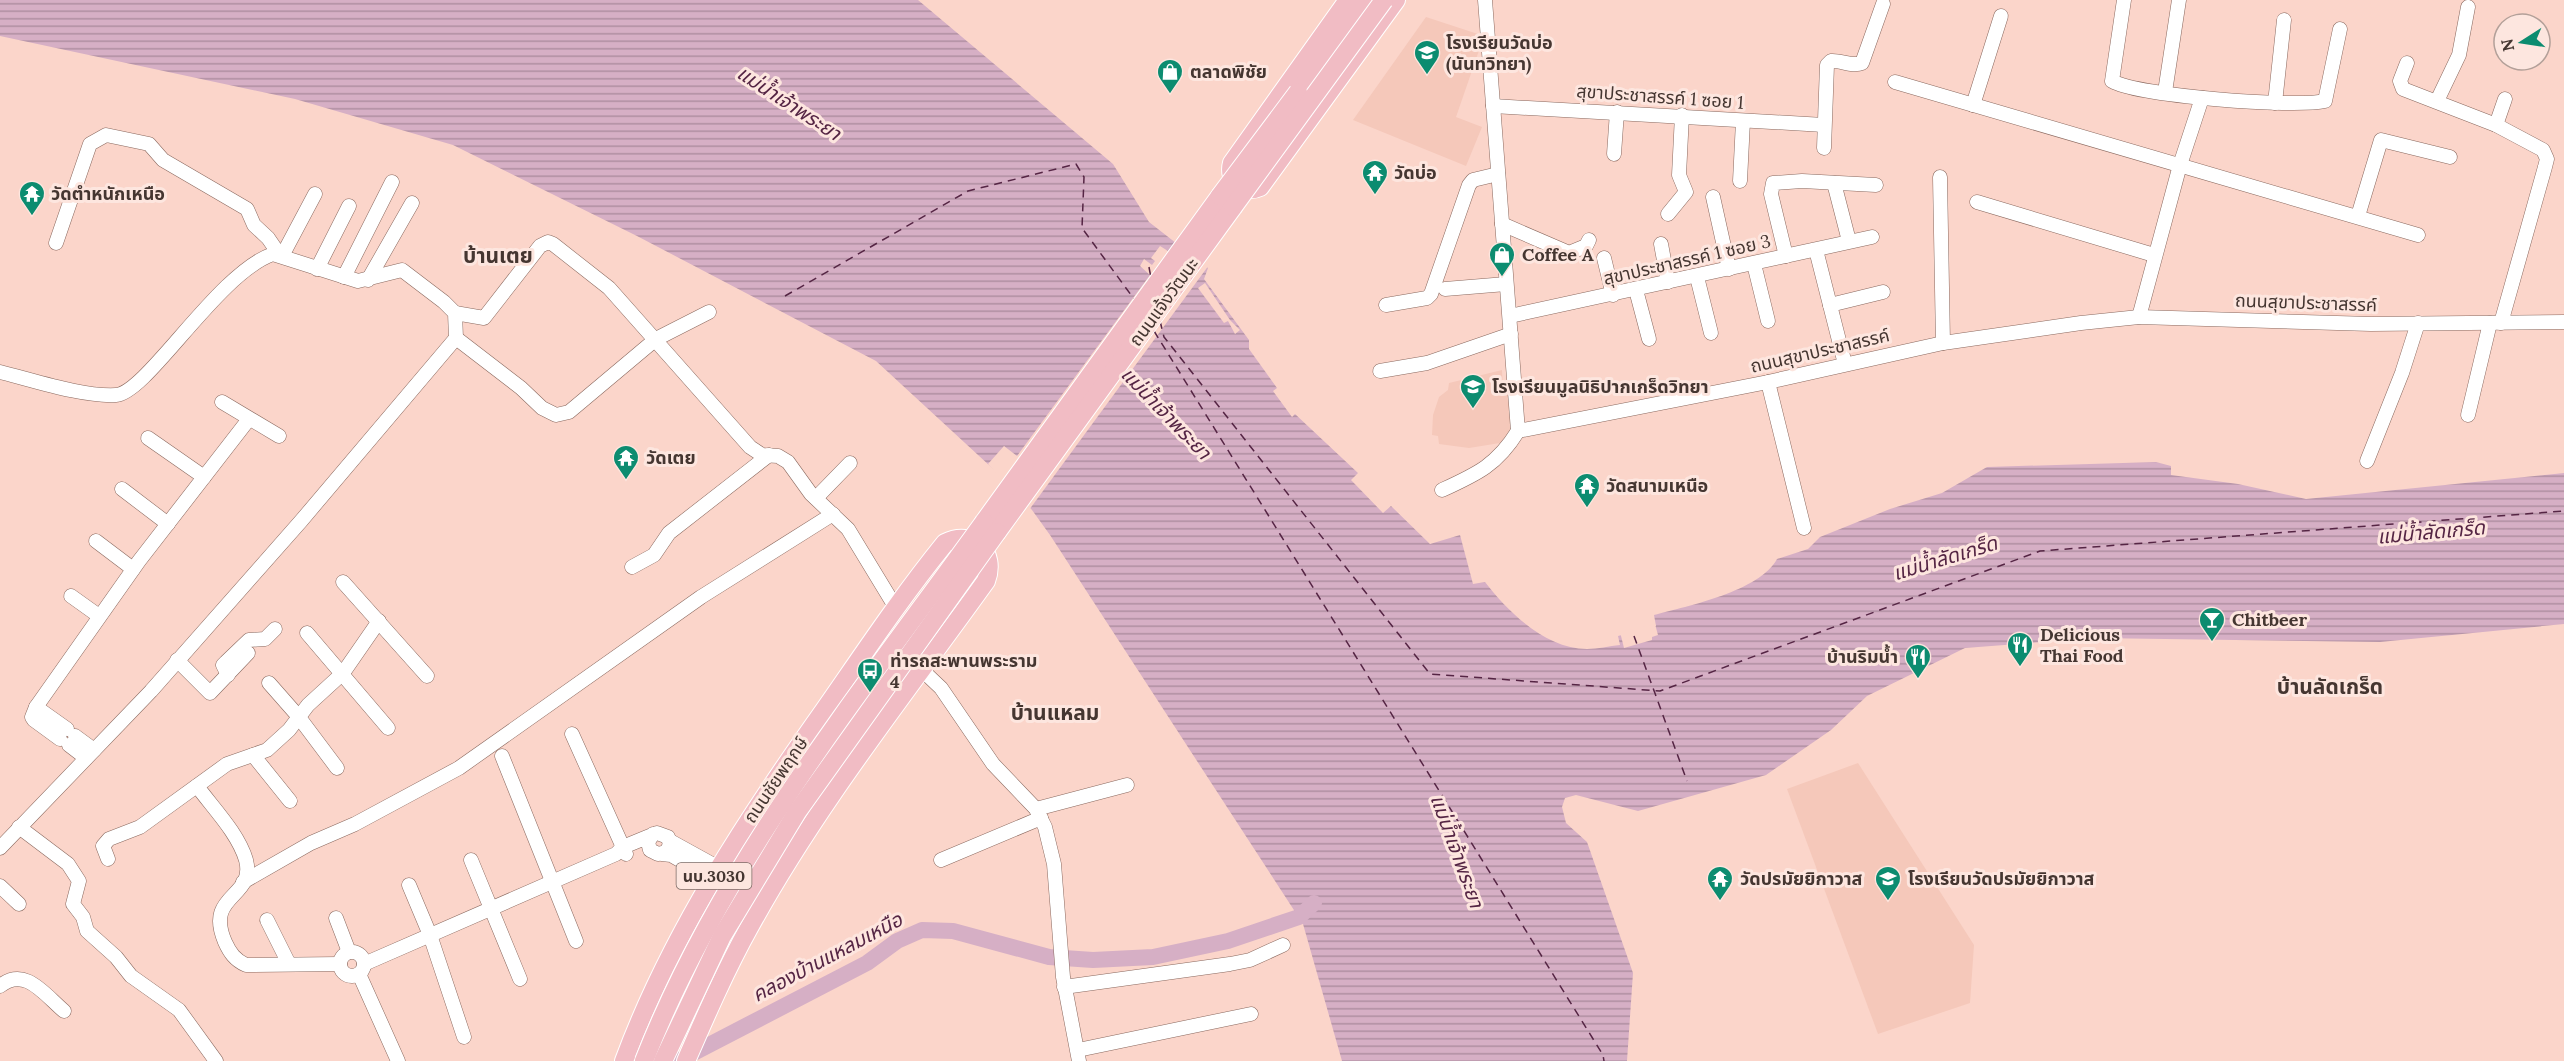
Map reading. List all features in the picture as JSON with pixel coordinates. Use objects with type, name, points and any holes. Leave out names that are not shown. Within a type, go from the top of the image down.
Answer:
[{"type":"main road","name":"ถนนแจ้งวัฒนะ","points":[[991,527],[1384,0]]},
{"type":"main road","name":"ถนนแจ้งวัฒนะ","points":[[1356,1],[1290,79],[1289,85],[1232,163],[1230,172],[1234,182],[1242,188],[1254,190],[1260,188],[1396,0]]},
{"type":"main road","name":"ถนนแจ้งวัฒนะ","points":[[991,527],[1356,1]]},
{"type":"main road","points":[[1289,85],[1306,101],[1318,106]]},
{"type":"main road","name":"ถนนชัยพฤกษ์","points":[[644,1061],[685,971],[727,891],[751,853],[848,710],[991,527]]},
{"type":"main road","name":"ถนนชัยพฤกษ์","points":[[663,1061],[722,936],[797,812],[991,527]]},
{"type":"main road","name":"ถนนชัยพฤกษ์","points":[[625,1057],[665,967],[755,809],[896,608],[945,543],[954,538],[968,538],[980,544],[988,555],[990,565],[986,581],[806,833],[751,925],[686,1061]]},
{"type":"main road","points":[[755,809],[750,831],[753,839],[766,850],[775,852],[791,848],[806,833]]},
{"type":"street","points":[[1442,490],[1473,476],[1505,452],[1518,431],[1485,0]]},
{"type":"street","points":[[2124,0],[2112,81],[2202,98],[2274,103],[2325,101],[2340,29]]},
{"type":"street","points":[[2165,92],[2179,0]]},
{"type":"street","points":[[1824,148],[1827,65],[1837,60],[1857,66],[1862,63],[1883,4]]},
{"type":"street","points":[[2437,101],[2459,55],[2468,7]]},
{"type":"street","points":[[1973,105],[2001,16]]},
{"type":"street","points":[[2274,103],[2284,20]]},
{"type":"street","points":[[2408,63],[2400,81],[2403,89],[2496,125],[2543,150],[2547,159],[2468,415]]},
{"type":"street","points":[[1894,82],[2418,235]]},
{"type":"street","points":[[2139,317],[2154,255],[2202,98]]},
{"type":"street","points":[[2496,125],[2505,99]]},
{"type":"street","name":"สุขาประชาสรรค์ 1 ซอย 1","points":[[1493,106],[1682,115],[1824,125]]},
{"type":"street","points":[[1614,154],[1617,112]]},
{"type":"street","points":[[1668,214],[1686,192],[1679,175],[1682,115]]},
{"type":"street","points":[[1740,181],[1743,121]]},
{"type":"street","points":[[56,243],[90,144],[106,135],[148,144],[163,160],[247,209],[254,225],[281,255]]},
{"type":"street","points":[[2358,216],[2381,140],[2450,157]]},
{"type":"street","points":[[1386,305],[1427,298],[1431,294],[1469,185],[1473,180],[1498,174]]},
{"type":"street","points":[[1940,177],[1943,343]]},
{"type":"street","points":[[1786,256],[1770,186],[1776,183],[1802,181],[1876,185]]},
{"type":"street","points":[[344,277],[392,182]]},
{"type":"street","points":[[1834,183],[1849,242]]},
{"type":"street","points":[[281,255],[315,194]]},
{"type":"street","points":[[1713,197],[1729,269]]},
{"type":"street","points":[[1977,202],[2154,255]]},
{"type":"street","points":[[368,280],[412,203]]},
{"type":"street","points":[[317,269],[349,206]]},
{"type":"street","points":[[1502,224],[1569,253],[1586,246],[1589,240]]},
{"type":"street","name":"สุขาประชาสรรค์ 1 ซอย 3","points":[[1510,316],[1872,237]]},
{"type":"street","points":[[0,372],[64,388],[115,395],[124,394],[147,375],[224,287],[266,257],[281,255],[357,281],[368,280],[394,270],[402,270],[455,313],[484,318],[540,246],[548,242],[586,268],[609,288],[750,447],[788,462],[816,498],[848,529],[896,608]]},
{"type":"street","points":[[1661,244],[1668,282]]},
{"type":"street","points":[[1816,250],[1845,364]]},
{"type":"street","points":[[1604,258],[1613,295]]},
{"type":"street","points":[[1754,264],[1768,321]]},
{"type":"street","points":[[1697,277],[1711,333]]},
{"type":"street","points":[[1445,289],[1506,284]]},
{"type":"street","points":[[1636,290],[1649,339]]},
{"type":"street","points":[[1830,305],[1883,292]]},
{"type":"street","points":[[456,338],[521,388],[542,408],[562,415],[569,412],[656,339],[709,312]]},
{"type":"street","points":[[0,848],[177,660],[301,522],[456,338],[455,313]]},
{"type":"street","name":"ถนนสุขาประชาสรรค์","points":[[1518,431],[1768,382],[1943,343],[2004,333],[2139,317],[2418,324],[2564,322]]},
{"type":"street","points":[[2367,461],[2402,373],[2418,324]]},
{"type":"street","points":[[1380,371],[1427,363],[1511,334]]},
{"type":"street","points":[[1768,382],[1804,528]]},
{"type":"street","points":[[222,402],[279,436]]},
{"type":"street","points":[[90,754],[34,712],[133,569],[249,419]]},
{"type":"street","points":[[148,438],[204,477]]},
{"type":"street","points":[[632,567],[654,555],[669,533],[769,455]]},
{"type":"street","points":[[816,498],[850,463]]},
{"type":"street","points":[[122,489],[168,524]]},
{"type":"street","points":[[243,882],[304,846],[355,824],[459,768],[701,597],[833,514]]},
{"type":"street","points":[[96,541],[133,569]]},
{"type":"street","points":[[343,582],[427,676]]},
{"type":"street","points":[[71,596],[99,616]]},
{"type":"street","points":[[108,859],[103,846],[109,839],[140,827],[227,764],[267,750],[277,742],[298,716],[343,673],[379,621]]},
{"type":"street","points":[[228,675],[224,665],[234,654],[249,640],[265,639],[275,629]]},
{"type":"street","points":[[307,633],[388,728]]},
{"type":"street","points":[[177,660],[210,693],[248,653]]},
{"type":"street","points":[[922,670],[941,688],[993,764],[1039,814],[1049,838],[1054,864],[1059,946],[1078,1056],[1251,1014]]},
{"type":"street","points":[[269,683],[298,716],[337,768]]},
{"type":"street","points":[[572,734],[622,852]]},
{"type":"street","points":[[253,755],[290,801]]},
{"type":"street","points":[[502,756],[576,941]]},
{"type":"street","points":[[941,860],[1039,814],[1127,784]]},
{"type":"street","points":[[197,786],[238,843],[246,860],[247,872],[243,882],[236,894],[222,907],[218,918],[229,950],[236,960],[246,965],[340,964]]},
{"type":"street","points":[[19,827],[68,864],[80,881],[73,904],[83,917],[87,931],[116,957],[131,976],[179,1010],[216,1061]]},
{"type":"street","points":[[653,834],[648,842],[656,852]]},
{"type":"street","points":[[349,952],[342,957],[340,964],[346,975],[553,879],[622,852],[653,834],[665,834],[670,841],[716,874]]},
{"type":"street","points":[[656,852],[669,849],[670,841]]},
{"type":"street","points":[[622,852],[656,852],[671,855],[716,874]]},
{"type":"street","points":[[471,861],[520,979]]},
{"type":"street","points":[[409,885],[430,935],[465,1037]]},
{"type":"street","points":[[0,886],[19,904]]},
{"type":"street","points":[[336,918],[349,952]]},
{"type":"street","points":[[267,920],[289,964]]},
{"type":"street","points":[[1064,982],[1230,964],[1250,960],[1283,945]]},
{"type":"street","points":[[349,952],[361,956],[362,969],[398,1061]]},
{"type":"street","points":[[0,986],[9,979],[19,977],[28,981],[64,1011]]},
{"type":"shaded area","name":"โรงเรียนวัดบ่อ (นันทวิทยา)","points":[[1426,17],[1484,36],[1456,117],[1482,127],[1466,166],[1353,120]]},
{"type":"shaded area","name":"โรงเรียนมูลนิธิปากเกร็ดวิทยา","points":[[1502,370],[1503,390],[1512,391],[1512,406],[1511,430],[1500,443],[1469,448],[1439,444],[1438,436],[1432,435],[1433,415],[1439,397],[1448,390],[1449,383]]},
{"type":"shaded area","name":"โรงเรียนวัดปรมัยยิกาวาส","points":[[1858,763],[1974,945],[1970,1003],[1878,1034],[1787,789]]},
{"type":"water","points":[[0,0],[918,0],[1113,164],[1149,222],[1208,268],[1204,279],[1249,340],[1249,349],[1277,388],[1273,391],[1292,417],[1295,414],[1358,473],[1351,480],[1383,513],[1391,506],[1430,544],[1460,535],[1473,584],[1485,582],[1529,627],[1557,643],[1572,647],[1591,649],[1620,645],[1618,636],[1656,626],[1654,615],[1703,602],[1740,588],[1768,570],[1777,559],[1808,549],[1820,537],[1890,509],[1942,493],[1987,467],[2156,462],[2171,466],[2171,475],[2238,484],[2306,499],[2564,473],[2564,624],[2380,642],[2094,638],[1965,648],[1867,696],[1831,730],[1766,775],[1638,811],[1576,795],[1565,798],[1562,807],[1566,823],[1587,842],[1633,973],[1627,1061],[1342,1061],[1303,924],[1050,535],[1032,510],[1003,478],[876,361],[637,236],[453,145],[295,99],[0,36]]},
{"type":"pier","points":[[1176,240],[1209,265],[1029,510],[988,464],[1004,446],[1017,456],[1150,275],[1140,266],[1144,259],[1152,265],[1155,261],[1151,258],[1160,246],[1168,251]]},
{"type":"pier","points":[[1205,283],[1230,320],[1240,330],[1235,334],[1228,321],[1224,323],[1198,288]]},
{"type":"pier","points":[[1655,624],[1658,635],[1652,637],[1652,640],[1624,648],[1620,632]]},
{"type":"waterway","name":"คลองบ้านแหลมเหนือ","points":[[680,1060],[867,963],[897,941],[922,930],[953,931],[1049,957],[1093,960],[1153,957],[1228,941],[1299,917],[1314,903]]},
{"type":"ferry route","points":[[785,296],[968,191],[1076,164],[1084,177],[1082,228],[1134,299]]},
{"type":"ferry route","points":[[1149,267],[1151,278]]},
{"type":"ferry route","points":[[1160,321],[1164,337],[1430,674],[1660,691],[2040,551],[2564,511]]},
{"type":"ferry route","points":[[1154,331],[1603,1055],[1604,1061]]},
{"type":"ferry route","points":[[1634,636],[1687,781]]},
{"type":"place","name":"โรงเรียนวัดบ่อ (นันทวิทยา)","points":[[1427,76]]},
{"type":"place","name":"ตลาดพิชัย","points":[[1170,95]]},
{"type":"place","name":"วัดบ่อ","points":[[1375,196]]},
{"type":"place","name":"วัดตำหนักเหนือ","points":[[32,217]]},
{"type":"place","name":"Coffee A","points":[[1502,278]]},
{"type":"place","name":"โรงเรียนมูลนิธิปากเกร็ดวิทยา","points":[[1473,410]]},
{"type":"place","name":"วัดเตย","points":[[626,481]]},
{"type":"place","name":"วัดสนามเหนือ","points":[[1587,509]]},
{"type":"place","name":"Chitbeer","points":[[2212,643]]},
{"type":"place","name":"Delicious Thai Food","points":[[2020,668]]},
{"type":"place","name":"บ้านริมน้ำ","points":[[1918,680]]},
{"type":"place","name":"ท่ารถสะพานพระราม 4","points":[[870,694]]},
{"type":"place","name":"วัดปรมัยยิกาวาส","points":[[1720,902]]},
{"type":"place","name":"โรงเรียนวัดปรมัยยิกาวาส","points":[[1888,902]]},
{"type":"district","name":"บ้านเตย","points":[[498,256]]},
{"type":"district","name":"บ้านลัดเกร็ด","points":[[2330,687]]},
{"type":"district","name":"บ้านแหลม","points":[[1055,713]]},
{"type":"water label","name":"แม่น้ำเจ้าพระยา","points":[[789,103]]},
{"type":"water label","name":"แม่น้ำเจ้าพระยา","points":[[1166,413]]},
{"type":"water label","name":"แม่น้ำลัดเกร็ด","points":[[2431,532]]},
{"type":"water label","name":"แม่น้ำลัดเกร็ด","points":[[1945,558]]},
{"type":"water label","name":"แม่น้ำเจ้าพระยา","points":[[1457,851]]}]
